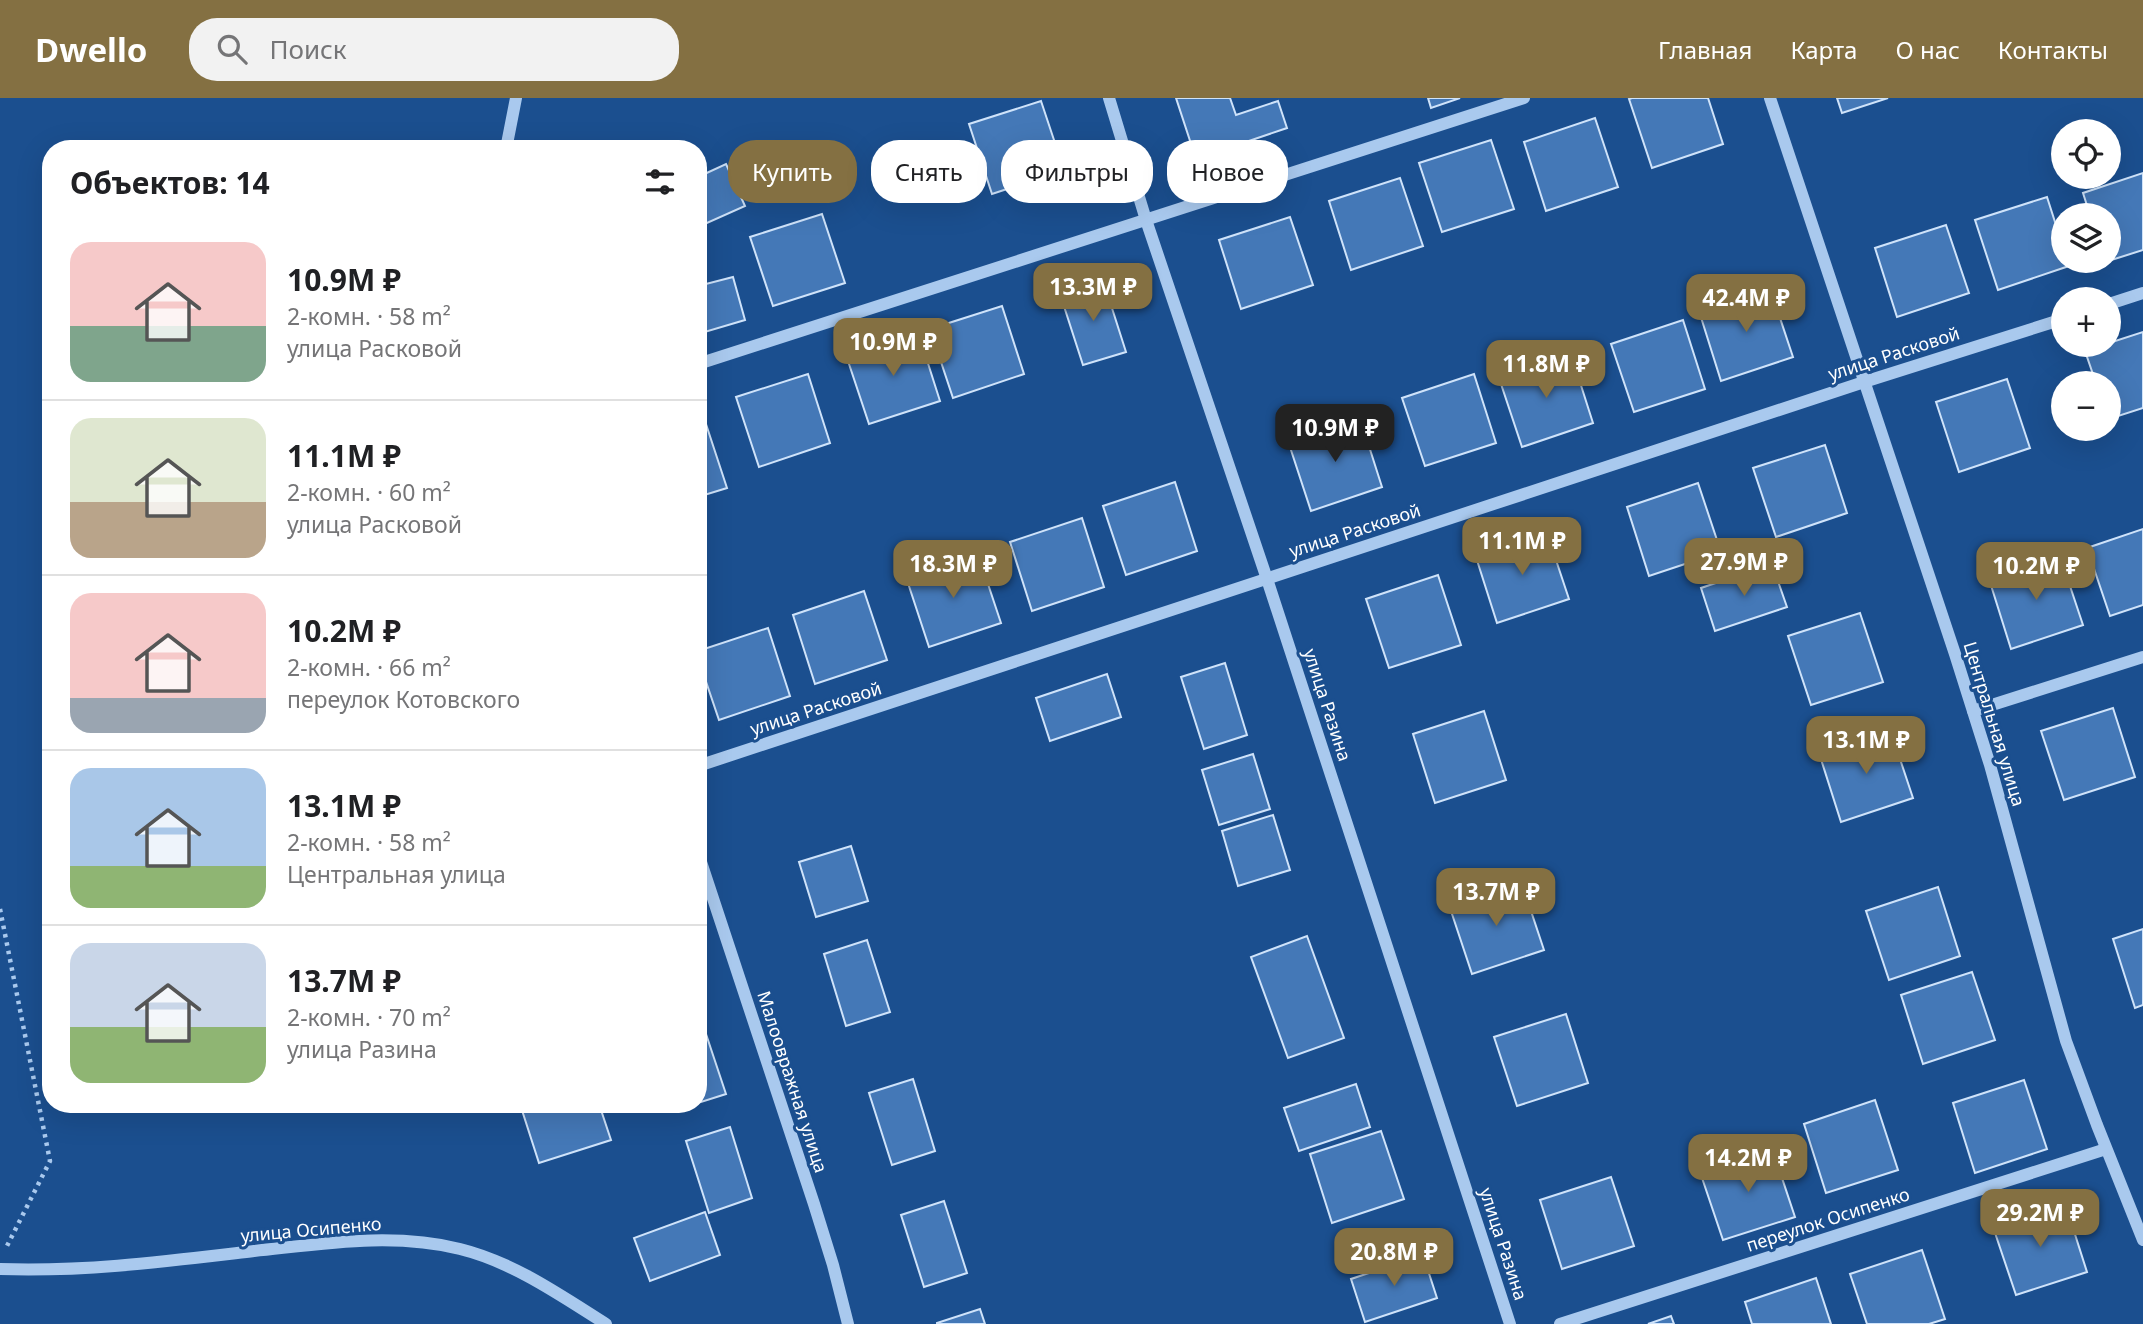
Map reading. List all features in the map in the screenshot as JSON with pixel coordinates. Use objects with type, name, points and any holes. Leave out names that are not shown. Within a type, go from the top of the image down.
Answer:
[{"type":"street","points":[[508,140],[516,98]]},
{"type":"street","name":"улица Разина","points":[[1109,98],[1146,220],[1267,579],[1510,1324]]},
{"type":"street","points":[[707,362],[1524,98]]},
{"type":"street","name":"Центральная улица","points":[[1770,98],[1973,711],[2066,1041],[2143,1240]]},
{"type":"street","points":[[2121,300],[2143,293]]},
{"type":"street","name":"улица Расковой","points":[[707,763],[2051,323]]},
{"type":"street","points":[[1973,711],[2143,657]]},
{"type":"street","name":"Малоовражная улица","points":[[707,880],[814,1204],[848,1324]]},
{"type":"street","name":"переулок Осипенко","points":[[1560,1324],[2106,1149]]},
{"type":"street","name":"улица Осипенко","points":[[0,1269],[97,1268],[334,1242],[425,1242],[462,1250],[504,1264],[606,1324]]},
{"type":"path","points":[[0,909],[50,1161],[6,1247]]},
{"type":"building","points":[[1176,98],[1230,98],[1236,115],[1278,101],[1287,128],[1252,140],[1190,140]]},
{"type":"building","points":[[1428,98],[1460,98],[1431,108]]},
{"type":"building","points":[[1708,98],[1723,144],[1652,168],[1629,99]]},
{"type":"building","points":[[1837,98],[1888,98],[1842,113]]},
{"type":"building","points":[[1041,101],[1054,140],[1001,140],[1001,191],[992,194],[987,179],[987,140],[974,140],[969,124]]},
{"type":"building","points":[[1595,118],[1618,187],[1546,211],[1524,142]]},
{"type":"building","points":[[1491,140],[1514,209],[1442,232],[1419,163]]},
{"type":"building","points":[[726,164],[728,203],[744,203],[745,206],[707,223],[707,173]]},
{"type":"building","points":[[2143,173],[2143,250],[2121,257],[2121,203],[2086,203],[2083,193],[2095,189],[2121,189],[2121,180]]},
{"type":"building","points":[[1400,178],[1423,246],[1351,270],[1329,201]]},
{"type":"building","points":[[2047,197],[2051,210],[2051,272],[1998,290],[1975,220]]},
{"type":"building","points":[[822,214],[845,283],[773,306],[750,237]]},
{"type":"building","points":[[1290,217],[1313,285],[1241,309],[1219,240]]},
{"type":"building","points":[[1946,225],[1969,293],[1897,317],[1875,248]]},
{"type":"building","points":[[733,277],[745,320],[707,331],[707,284]]},
{"type":"building","points":[[1103,280],[1126,352],[1083,365],[1060,294]]},
{"type":"building","points":[[1770,288],[1793,357],[1721,381],[1699,311]]},
{"type":"building","points":[[1002,306],[1024,374],[953,398],[930,329]]},
{"type":"building","points":[[1683,320],[1705,389],[1634,412],[1611,344]]},
{"type":"building","points":[[918,332],[940,401],[869,424],[846,355]]},
{"type":"building","points":[[2143,332],[2143,408],[2121,415],[2121,371],[2092,371],[2087,357],[2121,357],[2121,339]]},
{"type":"building","points":[[1571,354],[1593,423],[1522,447],[1499,378]]},
{"type":"building","points":[[808,374],[830,443],[759,467],[736,397]]},
{"type":"building","points":[[1474,374],[1496,443],[1425,466],[1402,398]]},
{"type":"building","points":[[2007,379],[2030,448],[1959,472],[1936,402]]},
{"type":"building","points":[[1360,418],[1382,487],[1311,511],[1288,441]]},
{"type":"building","points":[[707,427],[727,488],[707,494]]},
{"type":"building","points":[[1825,445],[1847,513],[1776,537],[1753,468]]},
{"type":"building","points":[[1175,482],[1197,551],[1126,575],[1103,506]]},
{"type":"building","points":[[1698,483],[1721,552],[1649,576],[1627,507]]},
{"type":"building","points":[[1082,518],[1104,587],[1032,611],[1010,542]]},
{"type":"building","points":[[2143,529],[2143,605],[2110,616],[2087,548]]},
{"type":"building","points":[[1546,530],[1569,599],[1497,623],[1475,554]]},
{"type":"building","points":[[978,554],[1001,623],[929,647],[906,577]]},
{"type":"building","points":[[2060,556],[2083,625],[2011,649],[1989,579]]},
{"type":"building","points":[[1772,564],[1787,607],[1715,631],[1701,588]]},
{"type":"building","points":[[1438,575],[1461,645],[1389,668],[1366,599]]},
{"type":"building","points":[[864,591],[887,660],[815,684],[793,615]]},
{"type":"building","points":[[1860,613],[1883,682],[1811,705],[1788,636]]},
{"type":"building","points":[[768,628],[790,696],[719,720],[707,685],[707,648]]},
{"type":"building","points":[[1225,663],[1247,735],[1204,749],[1181,677]]},
{"type":"building","points":[[1107,674],[1121,717],[1050,741],[1036,698]]},
{"type":"building","points":[[2113,708],[2135,777],[2064,800],[2041,731]]},
{"type":"building","points":[[1484,711],[1506,780],[1435,803],[1413,734]]},
{"type":"building","points":[[1890,729],[1913,798],[1841,822],[1819,753]]},
{"type":"building","points":[[1253,754],[1270,809],[1219,825],[1202,770]]},
{"type":"building","points":[[1273,815],[1290,870],[1238,886],[1222,831]]},
{"type":"building","points":[[851,846],[868,901],[816,917],[799,862]]},
{"type":"building","points":[[1521,881],[1544,950],[1472,974],[1449,905]]},
{"type":"building","points":[[1938,887],[1960,956],[1889,980],[1866,911]]},
{"type":"building","points":[[2143,929],[2143,1005],[2135,1008],[2113,939]]},
{"type":"building","points":[[1307,936],[1344,1038],[1288,1058],[1251,957]]},
{"type":"building","points":[[867,940],[890,1012],[846,1026],[824,954]]},
{"type":"building","points":[[1972,972],[1995,1040],[1923,1064],[1901,995]]},
{"type":"building","points":[[1566,1014],[1588,1083],[1517,1106],[1494,1037]]},
{"type":"building","points":[[707,1037],[726,1094],[707,1100]]},
{"type":"building","points":[[913,1079],[935,1151],[892,1165],[869,1093]]},
{"type":"building","points":[[2024,1080],[2047,1149],[1975,1173],[1953,1103]]},
{"type":"building","points":[[1356,1084],[1370,1127],[1299,1151],[1284,1108]]},
{"type":"building","points":[[1875,1100],[1898,1170],[1826,1193],[1804,1124]]},
{"type":"building","points":[[523,1113],[602,1113],[611,1140],[539,1163]]},
{"type":"building","points":[[730,1127],[752,1198],[709,1213],[686,1141]]},
{"type":"building","points":[[1381,1131],[1404,1199],[1332,1223],[1310,1154]]},
{"type":"building","points":[[1772,1148],[1795,1217],[1723,1240],[1700,1172]]},
{"type":"building","points":[[1611,1177],[1634,1246],[1562,1269],[1540,1200]]},
{"type":"building","points":[[944,1201],[967,1273],[924,1287],[901,1215]]},
{"type":"building","points":[[2065,1203],[2087,1272],[2016,1295],[1993,1227]]},
{"type":"building","points":[[705,1212],[720,1255],[650,1281],[634,1238]]},
{"type":"building","points":[[1922,1250],[1945,1319],[1929,1324],[1867,1324],[1850,1274]]},
{"type":"building","points":[[1423,1255],[1437,1298],[1365,1322],[1351,1279]]},
{"type":"building","points":[[1816,1278],[1831,1324],[1752,1324],[1745,1302]]},
{"type":"building","points":[[980,1309],[985,1324],[937,1324],[937,1323]]},
{"type":"building","points":[[1671,1316],[1674,1324],[1648,1324]]}]
